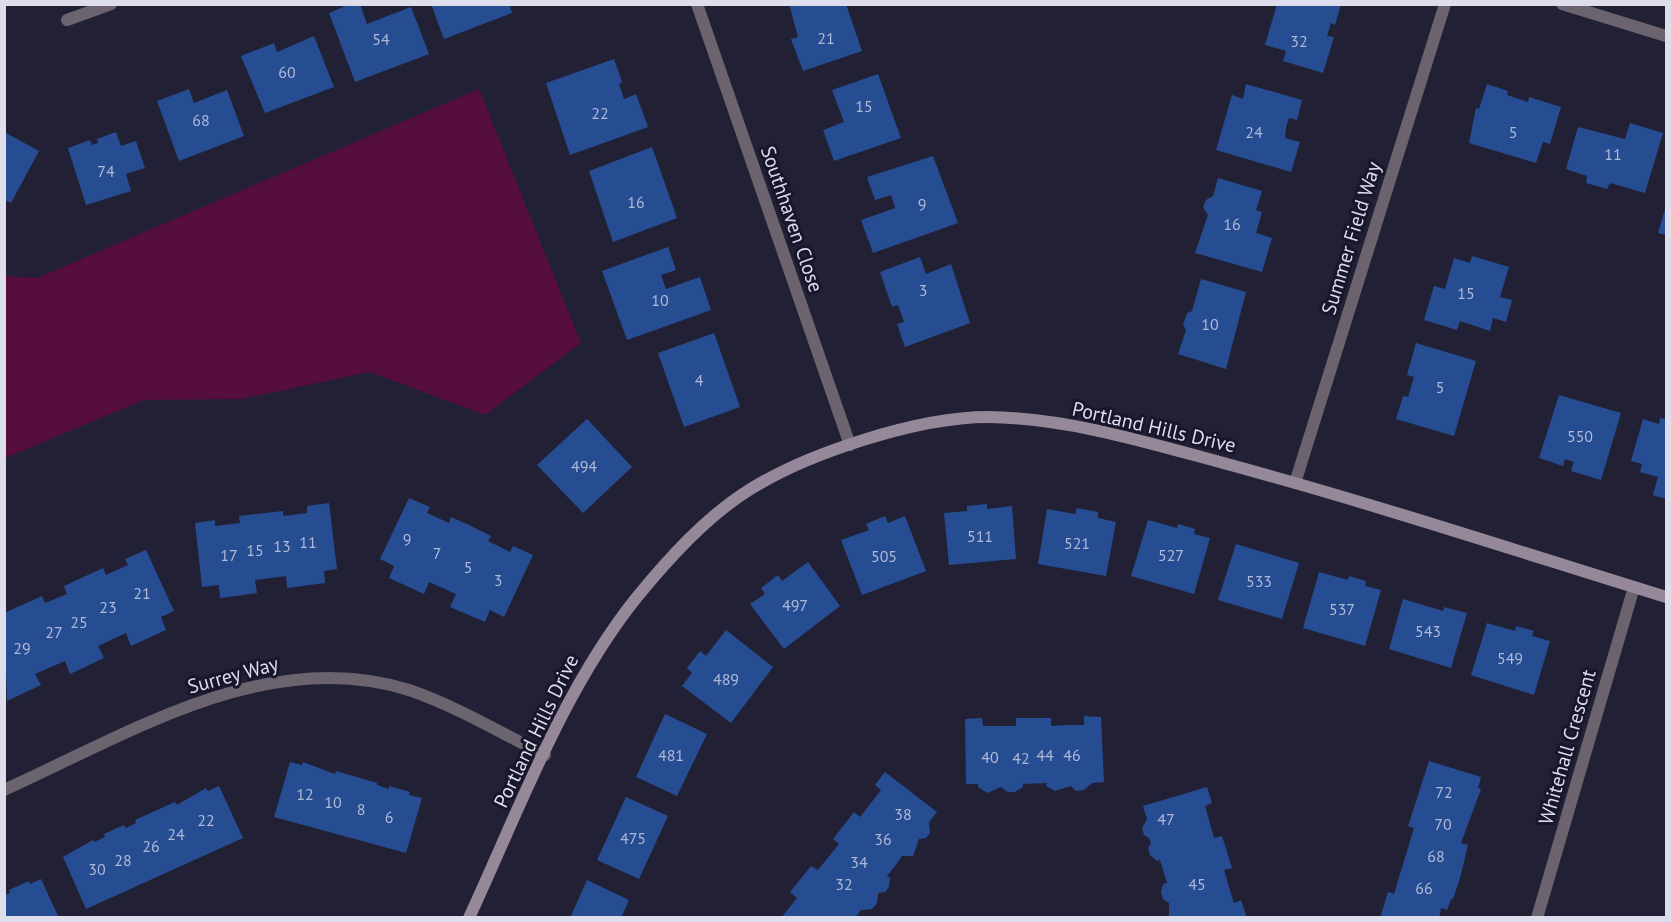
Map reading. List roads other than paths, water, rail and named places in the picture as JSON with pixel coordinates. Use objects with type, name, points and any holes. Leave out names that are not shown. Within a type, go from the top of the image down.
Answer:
[{"type":"street","points":[[67,20],[111,4]]},
{"type":"street","name":"Southhaven Close","points":[[697,4],[850,445]]},
{"type":"street","name":"Summer Field Way","points":[[1295,483],[1445,4]]},
{"type":"street","points":[[1562,4],[1666,36]]},
{"type":"street","name":"Portland Hills Drive","points":[[469,918],[574,690],[636,599],[688,540],[750,489],[794,467],[850,445],[949,421],[987,417],[1031,420],[1107,432],[1295,483],[1666,597]]},
{"type":"street","name":"Whitehall Crescent","points":[[1537,918],[1634,587]]},
{"type":"street","name":"Surrey Way","points":[[4,790],[187,707],[240,689],[298,678],[356,679],[409,690],[545,754]]}]
